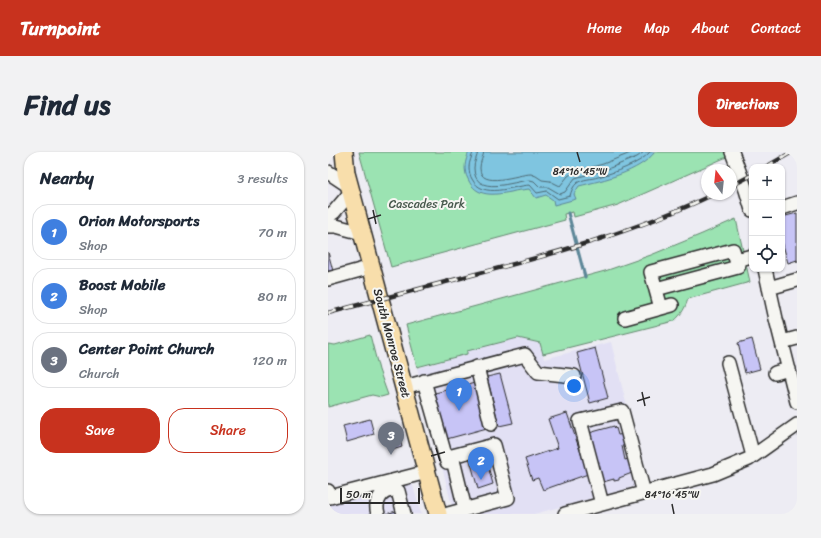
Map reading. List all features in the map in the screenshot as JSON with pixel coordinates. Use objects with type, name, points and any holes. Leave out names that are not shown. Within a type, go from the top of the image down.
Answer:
[{"type":"main road","name":"South Monroe Street","points":[[336,152],[349,184]]},
{"type":"main road","name":"South Monroe Street","points":[[344,152],[349,184],[438,514]]},
{"type":"street","points":[[732,152],[749,201]]},
{"type":"street","points":[[328,172],[349,184],[334,212],[328,216]]},
{"type":"street","points":[[785,207],[797,203]]},
{"type":"street","points":[[328,226],[336,226],[362,233]]},
{"type":"street","points":[[625,318],[666,307],[656,289],[652,272],[733,250],[738,267],[656,289]]},
{"type":"street","points":[[736,260],[749,257]]},
{"type":"street","points":[[328,279],[371,267]]},
{"type":"street","points":[[766,272],[797,402]]},
{"type":"street","points":[[769,288],[797,280]]},
{"type":"street","points":[[782,342],[797,338]]},
{"type":"street","points":[[404,387],[524,355],[538,372],[574,376]]},
{"type":"street","points":[[728,363],[753,456]]},
{"type":"street","points":[[477,367],[491,424]]},
{"type":"street","points":[[775,373],[789,369]]},
{"type":"street","points":[[424,381],[465,509]]},
{"type":"street","points":[[602,504],[580,421],[622,410],[644,493]]},
{"type":"street","points":[[565,514],[713,474],[753,456],[797,425]]},
{"type":"street","points":[[328,491],[330,497],[426,470],[450,461],[452,456],[494,445],[508,498],[489,509],[465,509],[448,514]]},
{"type":"street","points":[[378,514],[376,507],[378,497],[384,492],[391,490],[398,491],[404,514]]},
{"type":"shaded area","points":[[518,338],[540,343],[544,359],[611,342],[648,483],[534,514],[454,514],[417,368],[467,354],[467,351]]},
{"type":"shaded area","points":[[411,479],[421,514],[328,514],[328,501]]},
{"type":"green space","name":"Cascades Park","points":[[359,152],[738,152],[711,164],[701,164],[701,168],[618,205],[574,217],[573,212],[564,214],[565,220],[391,267]]},
{"type":"green space","points":[[736,219],[750,282],[688,299],[683,311],[674,321],[543,354],[540,343],[518,338],[467,351],[467,354],[417,367],[406,325],[605,271],[651,255]]},
{"type":"green space","points":[[370,335],[379,370],[388,395],[381,397],[372,395],[328,407],[328,344],[335,345]]},
{"type":"water","points":[[469,152],[655,152],[640,165],[631,170],[610,178],[579,186],[574,194],[576,199],[554,205],[553,200],[546,195],[536,198],[529,189],[505,193],[486,194],[476,189],[471,185],[465,172]]},
{"type":"building","points":[[797,213],[797,260],[788,263],[785,252],[785,216]]},
{"type":"building","points":[[328,252],[333,271],[328,272]]},
{"type":"building","points":[[752,339],[760,369],[745,373],[738,343]]},
{"type":"building","points":[[595,348],[608,398],[590,403],[577,353]]},
{"type":"building","points":[[500,374],[513,423],[499,426],[487,377]]},
{"type":"building","points":[[475,383],[487,428],[443,440],[431,394]]},
{"type":"building","points":[[567,413],[588,474],[543,490],[538,478],[532,480],[525,459],[558,448],[548,419]]},
{"type":"building","points":[[370,419],[374,434],[347,442],[343,426]]},
{"type":"building","points":[[614,426],[618,435],[625,434],[628,445],[622,446],[625,460],[632,458],[634,468],[631,468],[632,473],[619,478],[619,480],[614,481],[614,479],[603,482],[589,433]]},
{"type":"building","points":[[398,433],[402,447],[389,451],[385,437]]},
{"type":"building","points":[[485,456],[493,484],[478,489],[470,460]]},
{"type":"building","points":[[396,511],[397,514],[386,514]]},
{"type":"waterway","points":[[568,213],[585,277]]},
{"type":"railway","points":[[771,164],[792,152]]},
{"type":"railway","points":[[737,183],[749,177]]},
{"type":"railway","points":[[328,313],[564,250],[625,230],[701,200]]},
{"type":"place","name":"Orion Motorsports","points":[[459,411]]},
{"type":"place","name":"Center Point Church","points":[[391,455]]},
{"type":"place","name":"Boost Mobile","points":[[481,480]]}]
